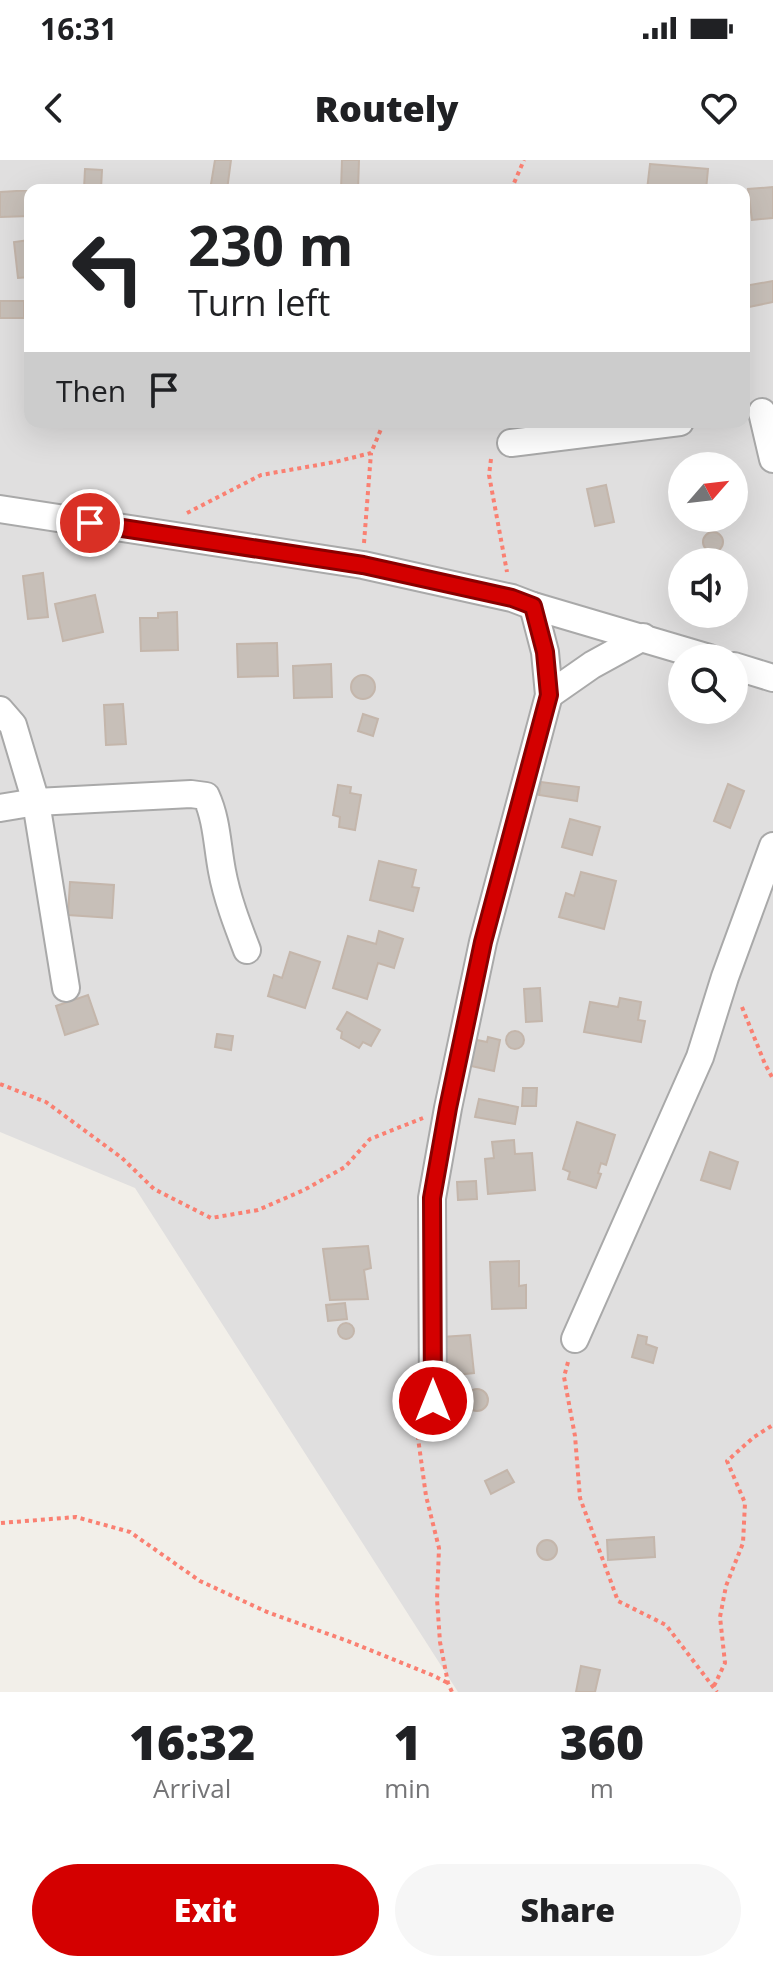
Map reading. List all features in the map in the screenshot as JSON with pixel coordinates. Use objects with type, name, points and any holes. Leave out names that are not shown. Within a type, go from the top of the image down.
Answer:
[{"type":"street","points":[[760,412],[773,459]]},
{"type":"street","points":[[511,443],[632,428]]},
{"type":"street","points":[[0,509],[363,565],[522,602],[668,645]]},
{"type":"street","points":[[433,1401],[432,1198],[483,942],[549,695],[545,652],[522,602]]},
{"type":"street","points":[[549,695],[592,665],[643,637]]},
{"type":"street","points":[[748,670],[773,678]]},
{"type":"street","points":[[0,710],[13,725],[36,802],[66,988]]},
{"type":"street","points":[[0,808],[36,802],[191,794],[206,796],[214,812],[222,871],[231,908],[247,950]]},
{"type":"street","points":[[575,1339],[700,1057],[725,977],[773,846]]},
{"type":"path","points":[[514,184],[524,160]]},
{"type":"path","points":[[363,565],[371,453],[381,428]]},
{"type":"path","points":[[511,443],[492,455],[489,475],[522,602]]},
{"type":"path","points":[[149,533],[261,475],[371,453]]},
{"type":"path","points":[[725,977],[744,1010],[773,1079]]},
{"type":"path","points":[[0,1084],[46,1102],[122,1158],[154,1189],[211,1218],[258,1210],[304,1190],[345,1167],[370,1139],[448,1108]]},
{"type":"path","points":[[575,1339],[564,1377],[575,1436],[580,1498],[618,1601],[666,1625],[717,1692]]},
{"type":"path","points":[[433,1401],[418,1438],[426,1496],[439,1548],[437,1599],[440,1642],[452,1692]]},
{"type":"path","points":[[714,1686],[725,1663],[720,1617],[726,1586],[743,1543],[745,1503],[727,1461],[773,1425]]},
{"type":"path","points":[[1,1523],[76,1517],[130,1532],[200,1581],[267,1612],[345,1640],[448,1683]]},
{"type":"shaded area","points":[[0,160],[773,160],[773,1692],[458,1692],[135,1188],[0,1132]]},
{"type":"building","points":[[215,160],[231,160],[228,184],[211,184]]},
{"type":"building","points":[[342,160],[359,160],[358,184],[341,184]]},
{"type":"building","points":[[650,164],[708,169],[707,184],[648,184]]},
{"type":"building","points":[[85,169],[102,170],[101,184],[84,184]]},
{"type":"building","points":[[773,187],[773,218],[752,220],[750,189]]},
{"type":"building","points":[[24,190],[24,216],[0,217],[0,192]]},
{"type":"building","points":[[24,241],[24,278],[18,278],[14,242]]},
{"type":"building","points":[[773,281],[773,302],[750,307],[750,285]]},
{"type":"building","points":[[0,301],[24,301],[24,318],[0,318]]},
{"type":"building","points":[[606,485],[614,522],[595,526],[587,489]]},
{"type":"building","points":[[709,533],[717,533],[722,538],[721,548],[704,546],[704,538]]},
{"type":"building","points":[[43,573],[48,617],[28,619],[23,576]]},
{"type":"building","points":[[95,595],[103,632],[63,641],[55,604]]},
{"type":"building","points":[[177,612],[178,650],[141,651],[140,618],[158,618],[158,613]]},
{"type":"building","points":[[277,643],[278,676],[238,677],[237,644]]},
{"type":"building","points":[[331,664],[332,697],[294,698],[293,666]]},
{"type":"building","points":[[363,675],[372,678],[375,687],[372,696],[363,699],[354,696],[351,687],[354,678]]},
{"type":"building","points":[[123,704],[126,744],[106,745],[104,705]]},
{"type":"building","points":[[363,714],[378,719],[373,736],[358,731]]},
{"type":"building","points":[[541,782],[579,787],[577,801],[539,795]]},
{"type":"building","points":[[728,784],[744,791],[730,828],[714,821]]},
{"type":"building","points":[[338,785],[351,787],[350,793],[361,795],[355,830],[339,827],[340,817],[333,815]]},
{"type":"building","points":[[570,819],[600,827],[592,855],[562,847]]},
{"type":"building","points":[[379,861],[416,870],[412,887],[419,888],[413,911],[370,900]]},
{"type":"building","points":[[581,872],[616,881],[604,929],[559,917],[566,893],[574,896]]},
{"type":"building","points":[[70,882],[114,885],[112,918],[68,915]]},
{"type":"building","points":[[379,931],[403,939],[394,968],[378,963],[367,999],[333,988],[348,936],[376,944]]},
{"type":"building","points":[[290,952],[320,962],[305,1008],[268,996],[274,975],[282,978]]},
{"type":"building","points":[[540,988],[542,1021],[526,1022],[524,989]]},
{"type":"building","points":[[88,995],[98,1024],[65,1035],[56,1006]]},
{"type":"building","points":[[620,998],[641,1002],[638,1020],[645,1021],[641,1042],[584,1032],[590,1002],[618,1007]]},
{"type":"building","points":[[347,1012],[380,1030],[371,1046],[363,1042],[359,1048],[341,1038],[342,1032],[337,1029]]},
{"type":"building","points":[[515,1031],[524,1040],[515,1049],[506,1040]]},
{"type":"building","points":[[217,1034],[233,1036],[231,1050],[215,1047]]},
{"type":"building","points":[[488,1037],[500,1040],[494,1071],[462,1064],[467,1038],[487,1042]]},
{"type":"building","points":[[523,1088],[537,1088],[536,1106],[522,1106]]},
{"type":"building","points":[[479,1099],[518,1107],[515,1124],[475,1117]]},
{"type":"building","points":[[577,1122],[615,1135],[606,1165],[601,1163],[596,1188],[568,1179],[570,1172],[563,1169]]},
{"type":"building","points":[[514,1140],[515,1154],[532,1153],[535,1190],[488,1194],[485,1159],[494,1158],[492,1142]]},
{"type":"building","points":[[710,1152],[738,1162],[730,1189],[701,1180]]},
{"type":"building","points":[[476,1181],[477,1199],[458,1200],[457,1182]]},
{"type":"building","points":[[368,1246],[371,1268],[364,1270],[368,1299],[330,1300],[323,1249]]},
{"type":"building","points":[[519,1261],[519,1286],[526,1285],[526,1308],[492,1309],[490,1262]]},
{"type":"building","points":[[345,1303],[347,1319],[328,1321],[326,1305]]},
{"type":"building","points":[[343,1323],[349,1323],[354,1331],[352,1337],[343,1339],[338,1334],[338,1328]]},
{"type":"building","points":[[470,1335],[474,1373],[446,1376],[442,1337]]},
{"type":"building","points":[[638,1335],[647,1337],[646,1344],[657,1348],[653,1363],[632,1357]]},
{"type":"building","points":[[477,1389],[485,1392],[488,1400],[485,1408],[477,1411],[469,1408],[466,1400],[469,1392]]},
{"type":"building","points":[[507,1470],[514,1482],[491,1494],[485,1481]]},
{"type":"building","points":[[654,1537],[655,1557],[608,1560],[607,1540]]},
{"type":"building","points":[[547,1540],[554,1543],[557,1550],[554,1557],[547,1560],[540,1557],[537,1550],[540,1543]]},
{"type":"building","points":[[581,1666],[600,1670],[595,1692],[576,1692]]},
{"type":"route","points":[[90,523],[363,565],[512,598],[533,606],[545,652],[549,695],[483,942],[432,1198],[433,1401]]}]
